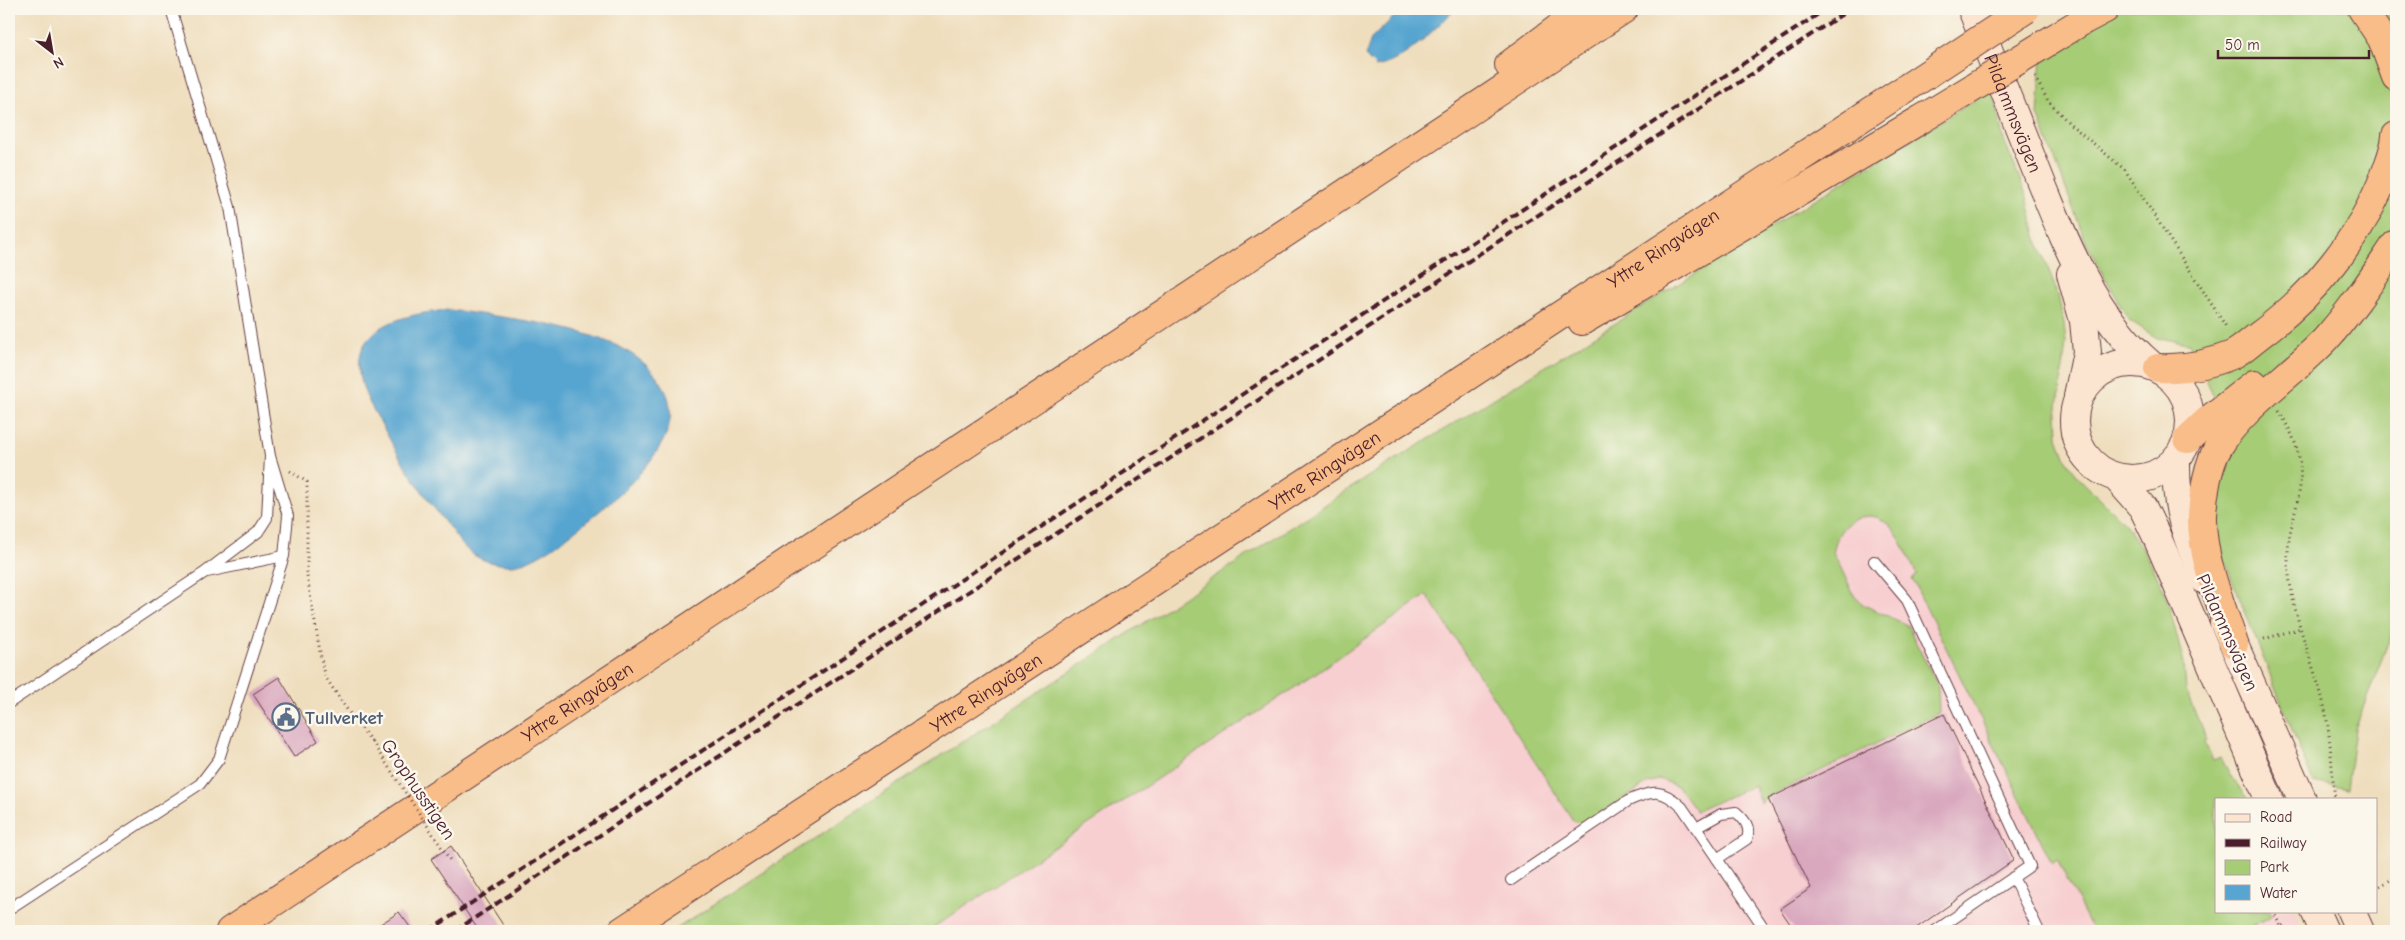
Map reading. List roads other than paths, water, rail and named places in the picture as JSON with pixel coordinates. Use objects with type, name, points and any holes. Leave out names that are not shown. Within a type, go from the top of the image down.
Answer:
[{"type":"highway","points":[[1262,250],[1584,9]]},
{"type":"highway","name":"Yttre Ringvägen","points":[[230,931],[1624,9]]},
{"type":"highway","name":"Yttre Ringvägen","points":[[622,931],[2026,9]]},
{"type":"highway","points":[[2362,9],[2382,39],[2396,77]]},
{"type":"highway","points":[[1216,540],[1920,120],[2094,14]]},
{"type":"highway","points":[[2155,367],[2191,368],[2234,354],[2276,323],[2308,295],[2348,243],[2376,198],[2395,146],[2396,136]]},
{"type":"highway","points":[[2234,644],[2206,554],[2202,516],[2206,483],[2218,447],[2240,418],[2326,338],[2368,286],[2396,244]]},
{"type":"highway","points":[[2182,449],[2234,398],[2279,366],[2321,332],[2368,286]]},
{"type":"main road","name":"Pildammsvägen","points":[[1972,9],[2055,217],[2086,281],[2113,326],[2155,367],[2175,381],[2186,398],[2190,418],[2176,483],[2179,512],[2198,563],[2302,798]]},
{"type":"main road","name":"Pildammsvägen","points":[[2055,217],[2084,321],[2087,352],[2073,418],[2076,438],[2085,456],[2099,469],[2117,478],[2143,508],[2269,798]]},
{"type":"main road","name":"Pildammsvägen","points":[[2078,398],[2090,380],[2108,367],[2129,362],[2155,367]]},
{"type":"main road","name":"Pildammsvägen","points":[[2117,478],[2134,479],[2150,477],[2164,470],[2182,449]]},
{"type":"main road","points":[[2316,912],[2324,931]]},
{"type":"main road","points":[[2351,912],[2360,931]]},
{"type":"lane","points":[[9,908],[200,784],[218,759],[284,556],[288,516],[270,456],[230,207],[171,9]]},
{"type":"lane","points":[[9,703],[204,573],[258,532],[266,518],[270,456]]},
{"type":"lane","points":[[204,573],[284,556]]},
{"type":"lane","points":[[1874,561],[1907,600],[2030,866],[1935,931]]},
{"type":"lane","points":[[1511,880],[1628,802],[1642,795],[1658,793],[1670,796],[1682,807],[1766,931]]},
{"type":"lane","points":[[1696,828],[1721,814],[1736,812],[1745,820],[1750,831],[1747,839],[1717,859]]},
{"type":"lane","points":[[2014,877],[2039,931]]},
{"type":"water","points":[[1402,9],[1456,9],[1409,51],[1387,64],[1376,67],[1365,56],[1371,39]]},
{"type":"water","points":[[448,310],[547,325],[603,340],[634,355],[658,378],[666,392],[670,407],[669,423],[663,441],[637,477],[615,498],[557,544],[537,557],[518,564],[504,565],[493,563],[477,557],[466,549],[413,478],[389,439],[370,403],[363,385],[360,374],[361,352],[370,337],[379,329],[389,323],[413,315]]},
{"type":"railway","points":[[429,931],[1826,9]]},
{"type":"railway","points":[[455,931],[1850,9]]},
{"type":"place","name":"Tullverket","points":[[286,717]]}]
